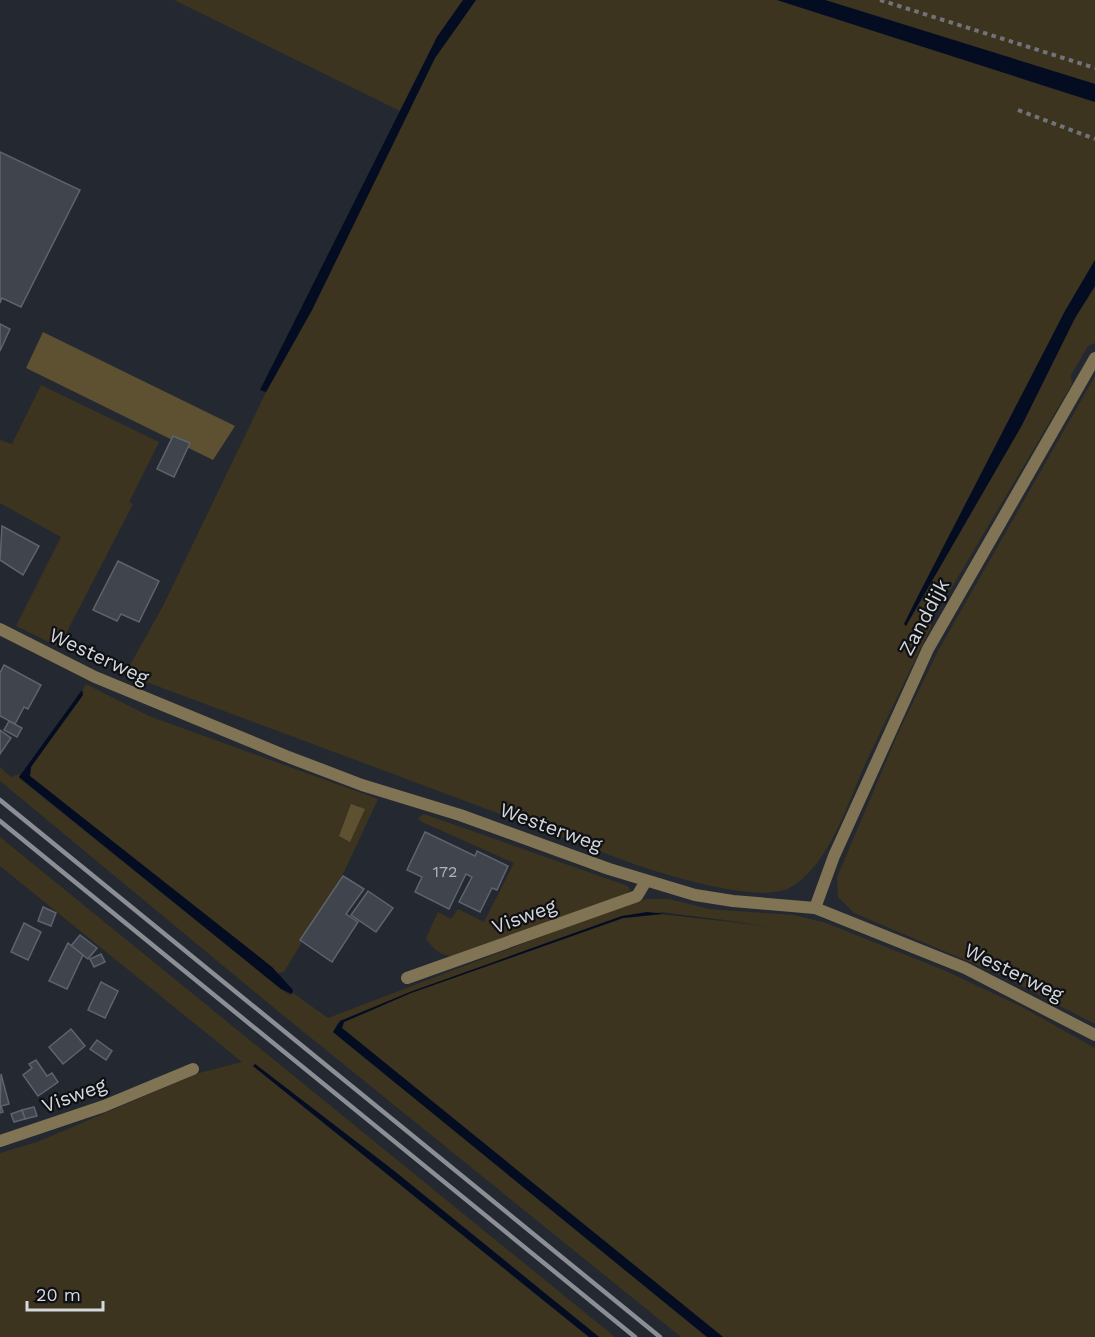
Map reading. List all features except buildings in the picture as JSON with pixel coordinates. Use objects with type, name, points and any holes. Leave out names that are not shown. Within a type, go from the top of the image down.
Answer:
[{"type":"street","name":"Zanddijk","points":[[815,908],[842,838],[928,649],[1095,358]]},
{"type":"street","name":"Westerweg","points":[[0,629],[95,677],[362,785],[460,814],[646,881],[695,895],[733,901],[815,908],[965,968],[1095,1035]]},
{"type":"street","name":"Visweg","points":[[407,978],[637,896],[646,881]]},
{"type":"street","name":"Visweg","points":[[0,1141],[95,1109],[193,1069]]},
{"type":"path","points":[[880,0],[1095,68]]},
{"type":"path","points":[[1018,110],[1095,139]]},
{"type":"shaded area","points":[[174,0],[463,0],[437,37],[400,111]]},
{"type":"shaded area","points":[[476,0],[777,0],[1095,102],[1095,260],[1065,311],[904,624],[906,625],[1022,425],[1075,318],[1095,286],[1095,343],[1088,346],[1071,375],[1072,384],[951,589],[946,591],[930,620],[931,627],[827,848],[803,878],[789,888],[775,892],[756,893],[689,881],[649,869],[125,674],[163,606],[266,392],[312,310],[435,58]]},
{"type":"shaded area","points":[[825,0],[1095,0],[1095,84]]},
{"type":"shaded area","points":[[43,332],[235,426],[213,460],[26,368]]},
{"type":"shaded area","points":[[1095,376],[1095,1024],[998,974],[854,913],[838,897],[837,877],[899,731],[938,651]]},
{"type":"shaded area","points":[[41,385],[159,442],[129,502],[133,504],[59,647],[16,626],[61,537],[0,503],[0,440],[12,444]]},
{"type":"shaded area","points":[[86,684],[149,716],[378,799],[344,872],[284,972],[277,973],[30,776],[31,767],[84,692],[82,690]]},
{"type":"shaded area","points":[[0,767],[11,777],[20,774],[19,778],[281,989],[289,995],[293,993],[328,1018],[608,911],[646,899],[669,899],[709,909],[794,915],[826,923],[946,971],[1022,1007],[1095,1048],[1095,1337],[723,1337],[342,1028],[344,1022],[411,993],[623,918],[663,914],[771,927],[662,912],[622,916],[410,992],[337,1024],[333,1032],[707,1337],[681,1337],[279,1012],[0,781]]},
{"type":"shaded area","points":[[351,804],[365,809],[350,842],[339,836]]},
{"type":"shaded area","points":[[424,814],[628,886],[630,890],[624,895],[454,957],[441,953],[426,938],[438,912],[451,919],[458,909],[484,922],[514,863],[422,822],[418,818]]},
{"type":"shaded area","points":[[0,837],[615,1337],[599,1337],[393,1170],[255,1064],[253,1066],[589,1337],[0,1337],[0,1153],[37,1142],[199,1073],[242,1062],[0,866]]},
{"type":"water","points":[[463,0],[476,0],[435,58],[312,310],[266,392],[260,390],[437,37]]},
{"type":"water","points":[[777,0],[825,0],[1095,84],[1095,102]]},
{"type":"water","points":[[1095,260],[1095,286],[1075,318],[1022,425],[906,626],[904,624],[918,596],[1065,311]]},
{"type":"water","points":[[82,690],[83,695],[31,767],[30,776],[272,967],[293,990],[292,994],[281,989],[19,777]]},
{"type":"water","points":[[647,912],[771,925],[663,914],[623,918],[411,993],[344,1022],[342,1028],[723,1337],[707,1337],[333,1032],[340,1021],[410,992],[622,916]]},
{"type":"water","points":[[255,1064],[393,1170],[599,1337],[589,1337],[253,1066]]},
{"type":"railway","points":[[0,800],[660,1337]]},
{"type":"railway","points":[[0,821],[635,1337]]}]
